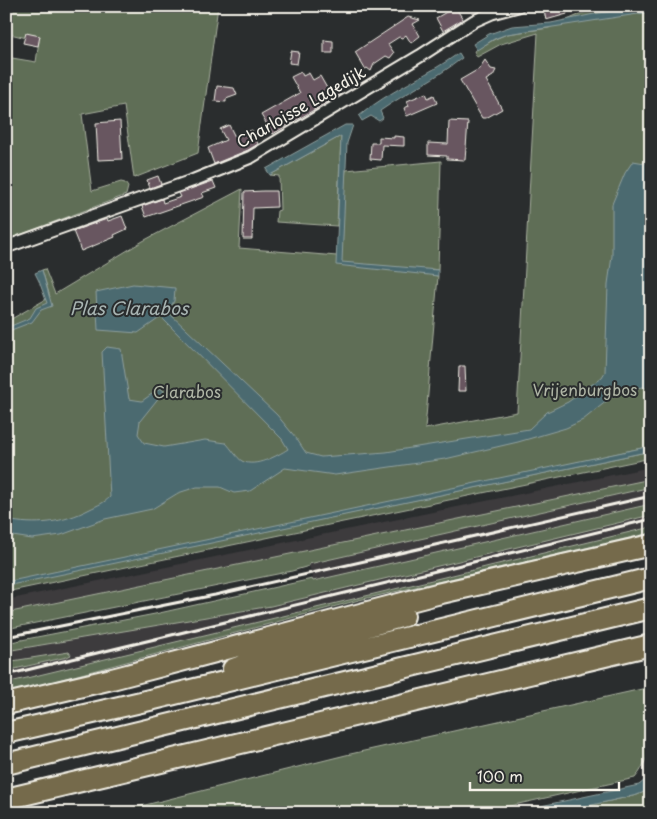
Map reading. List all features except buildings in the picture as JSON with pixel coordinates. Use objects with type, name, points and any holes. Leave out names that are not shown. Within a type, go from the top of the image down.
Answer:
[{"type":"highway","points":[[6,704],[112,679],[437,594],[651,545]]},
{"type":"highway","points":[[154,699],[262,658],[329,637],[456,602],[587,560]]},
{"type":"highway","points":[[6,733],[154,699],[651,578]]},
{"type":"highway","points":[[6,764],[651,608]]},
{"type":"highway","points":[[6,799],[651,645]]},
{"type":"street","name":"Charloisse Lagedijk","points":[[6,247],[194,180],[250,157],[479,19],[492,13],[518,6]]},
{"type":"shaded area","points":[[651,467],[651,479],[6,613],[6,600]]},
{"type":"shaded area","points":[[651,487],[651,504],[313,581],[309,564]]},
{"type":"shaded area","points":[[651,515],[651,527],[6,683],[6,671],[71,655],[6,662],[6,651],[271,606]]},
{"type":"green space","points":[[6,6],[218,6],[198,153],[134,178],[124,106],[82,114],[92,191],[121,182],[125,183],[128,187],[126,195],[6,240],[6,57],[36,62],[39,41],[6,33]]},
{"type":"green space","name":"Clarabos","points":[[599,6],[651,6],[651,446],[227,539],[651,451],[651,458],[6,592],[6,322],[50,297],[42,270],[45,269],[55,294],[143,241],[242,189],[239,248],[337,256],[346,170],[441,161],[438,270],[431,269],[431,275],[438,276],[425,429],[517,412],[538,33],[501,44],[477,57],[474,51],[507,34],[549,28]]},
{"type":"green space","points":[[341,136],[337,226],[276,222],[277,211],[280,210],[279,176],[270,175]]},
{"type":"green space","points":[[651,479],[651,487],[309,564],[309,566],[292,571],[6,629],[6,613]]},
{"type":"green space","points":[[651,504],[651,515],[271,606],[6,651],[6,643],[155,614],[312,579],[313,581]]},
{"type":"green space","points":[[651,527],[651,533],[359,600],[6,694],[6,683]]},
{"type":"green space","points":[[69,652],[71,655],[67,657],[6,671],[6,662]]},
{"type":"green space","points":[[651,687],[651,734],[649,746],[642,768],[635,778],[478,813],[113,813],[346,755]]},
{"type":"green space","points":[[651,789],[651,813],[556,813],[637,795]]},
{"type":"water","points":[[651,6],[651,12],[507,34],[494,39],[477,50],[473,44],[489,34],[512,26],[551,23],[599,13]]},
{"type":"water","points":[[459,53],[462,58],[380,111],[383,118],[379,121],[371,116],[362,121],[359,116],[371,107]]},
{"type":"water","points":[[345,125],[353,125],[347,143],[342,262],[438,270],[438,276],[336,265],[341,136],[270,175],[266,169]]},
{"type":"water","name":"Plas Clarabos","points":[[633,161],[651,164],[651,389],[642,387],[618,392],[583,420],[566,428],[518,442],[445,459],[335,475],[285,468],[250,491],[234,493],[220,487],[197,487],[178,493],[152,509],[105,519],[61,535],[32,539],[6,535],[6,520],[39,523],[59,520],[80,514],[101,504],[110,497],[102,352],[107,347],[121,349],[129,399],[142,401],[160,388],[164,391],[140,421],[138,434],[144,443],[164,447],[205,440],[226,443],[238,458],[247,463],[272,458],[288,449],[282,439],[161,317],[138,333],[98,330],[96,292],[133,284],[175,288],[174,301],[168,312],[277,415],[306,453],[321,457],[386,452],[529,429],[547,412],[568,402],[602,377],[605,372],[608,284],[612,256],[612,204],[625,173]]},
{"type":"water","points":[[42,270],[52,306],[41,310],[32,322],[6,332],[6,328],[30,318],[36,308],[47,303],[35,273]]},
{"type":"water","points":[[651,446],[651,451],[6,586],[6,582]]},
{"type":"water","points":[[651,775],[651,789],[637,795],[556,813],[508,813],[639,785]]},
{"type":"railway","points":[[6,637],[215,595],[651,496]]},
{"type":"railway","points":[[6,675],[651,519]]},
{"type":"park label","name":"Vrijenburgbos","points":[[585,390]]}]
